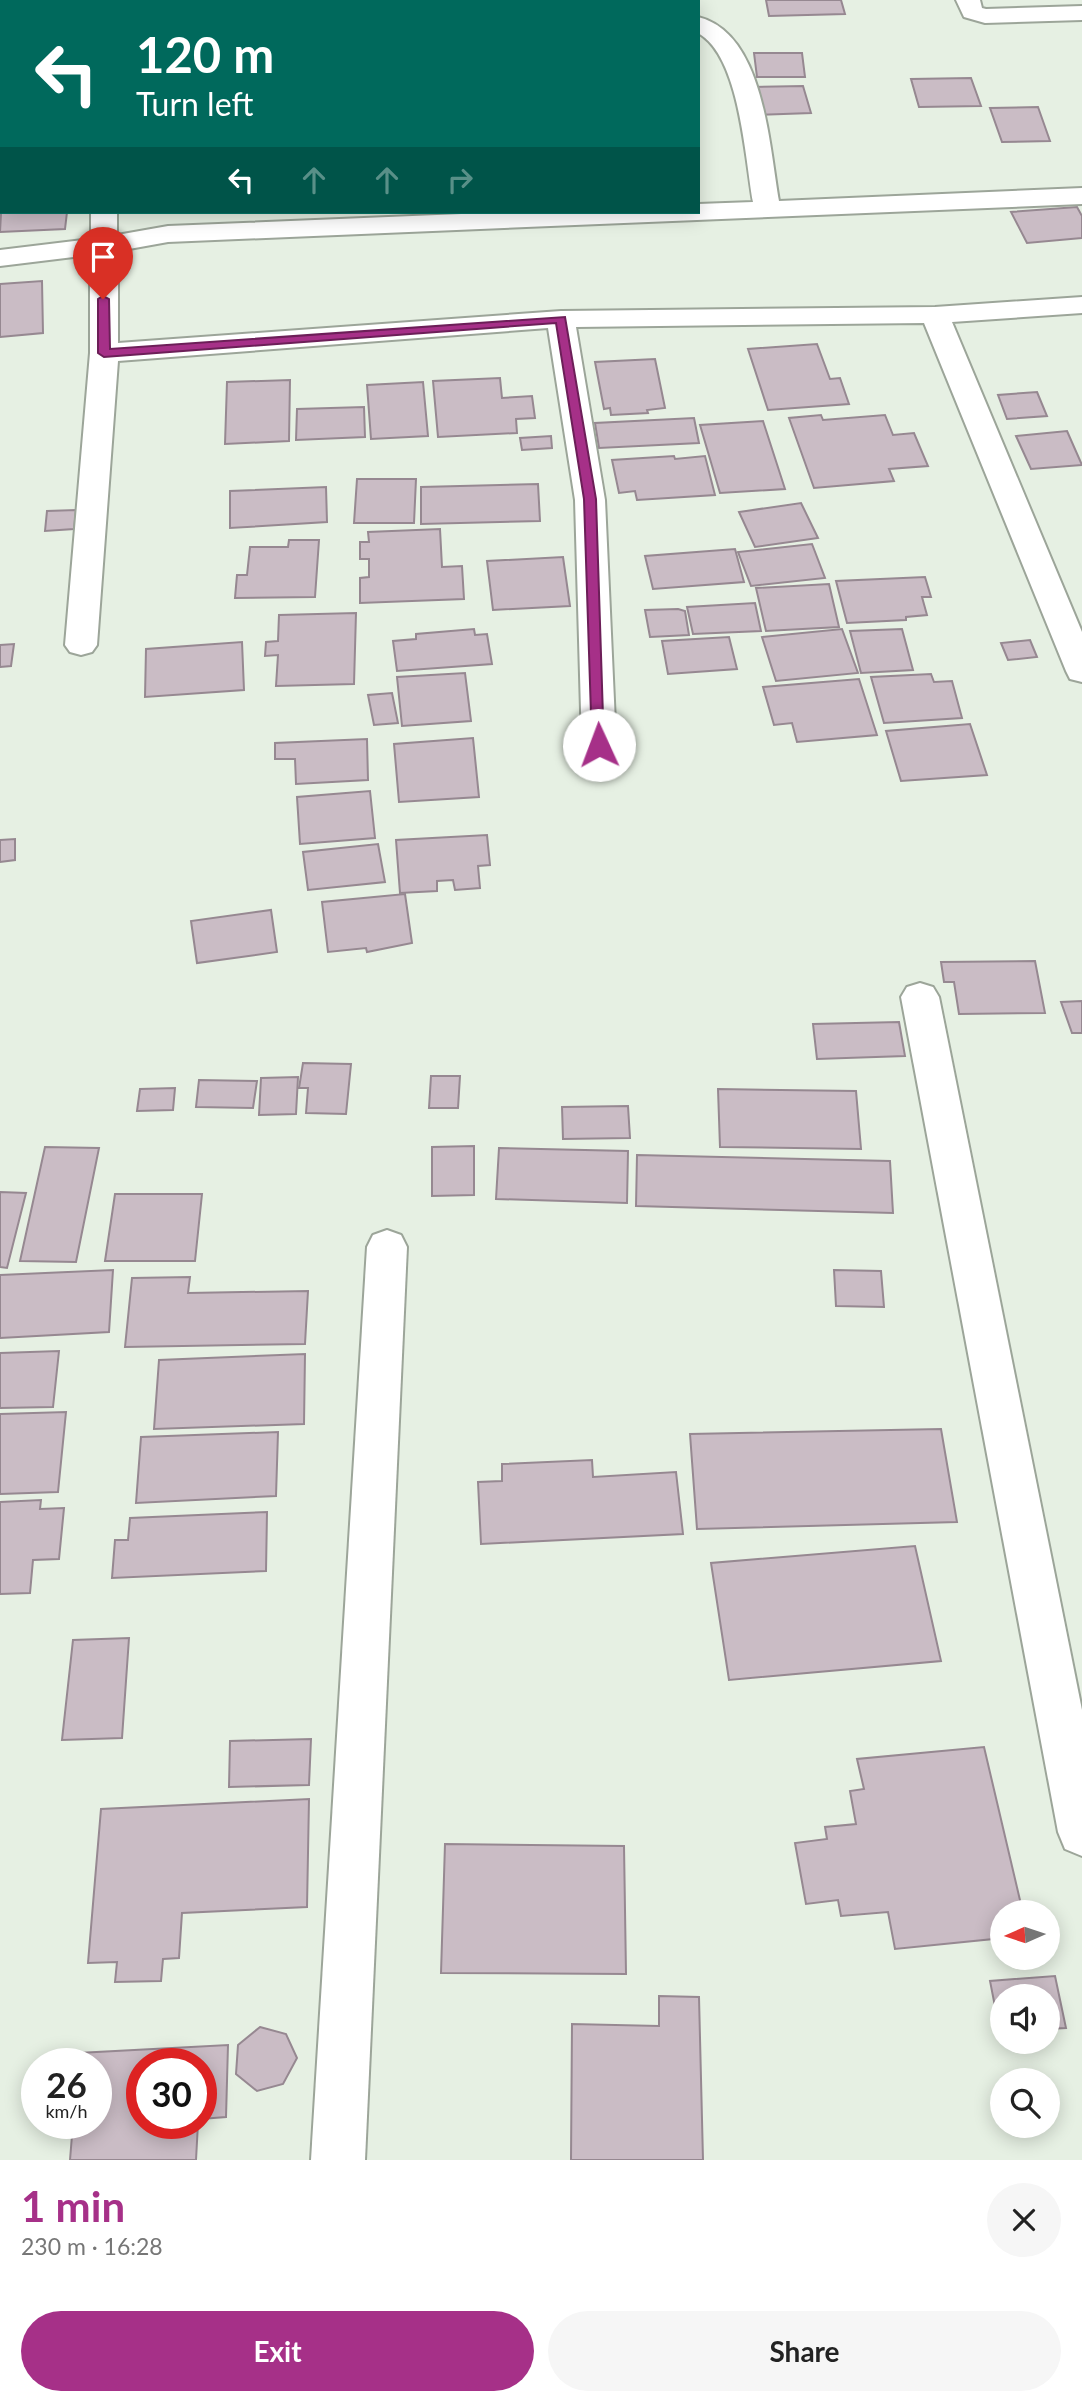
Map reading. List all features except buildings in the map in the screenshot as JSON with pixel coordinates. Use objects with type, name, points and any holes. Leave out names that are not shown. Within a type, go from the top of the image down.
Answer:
[{"type":"street","points":[[968,0],[972,12],[985,16],[1082,13]]},
{"type":"street","points":[[700,25],[724,39],[733,56],[744,95],[768,211]]},
{"type":"street","points":[[700,213],[1082,196]]},
{"type":"street","points":[[81,645],[104,353],[104,214]]},
{"type":"street","points":[[0,258],[102,246],[168,234],[686,214]]},
{"type":"street","points":[[104,353],[561,319],[935,315],[1082,305]]},
{"type":"street","points":[[935,315],[1082,671]]},
{"type":"street","points":[[561,319],[590,499],[599,745]]},
{"type":"street","points":[[920,997],[1082,1832]]},
{"type":"street","points":[[338,2160],[387,1247]]},
{"type":"route","points":[[103,299],[104,353],[561,319],[590,499],[599,745]]}]
